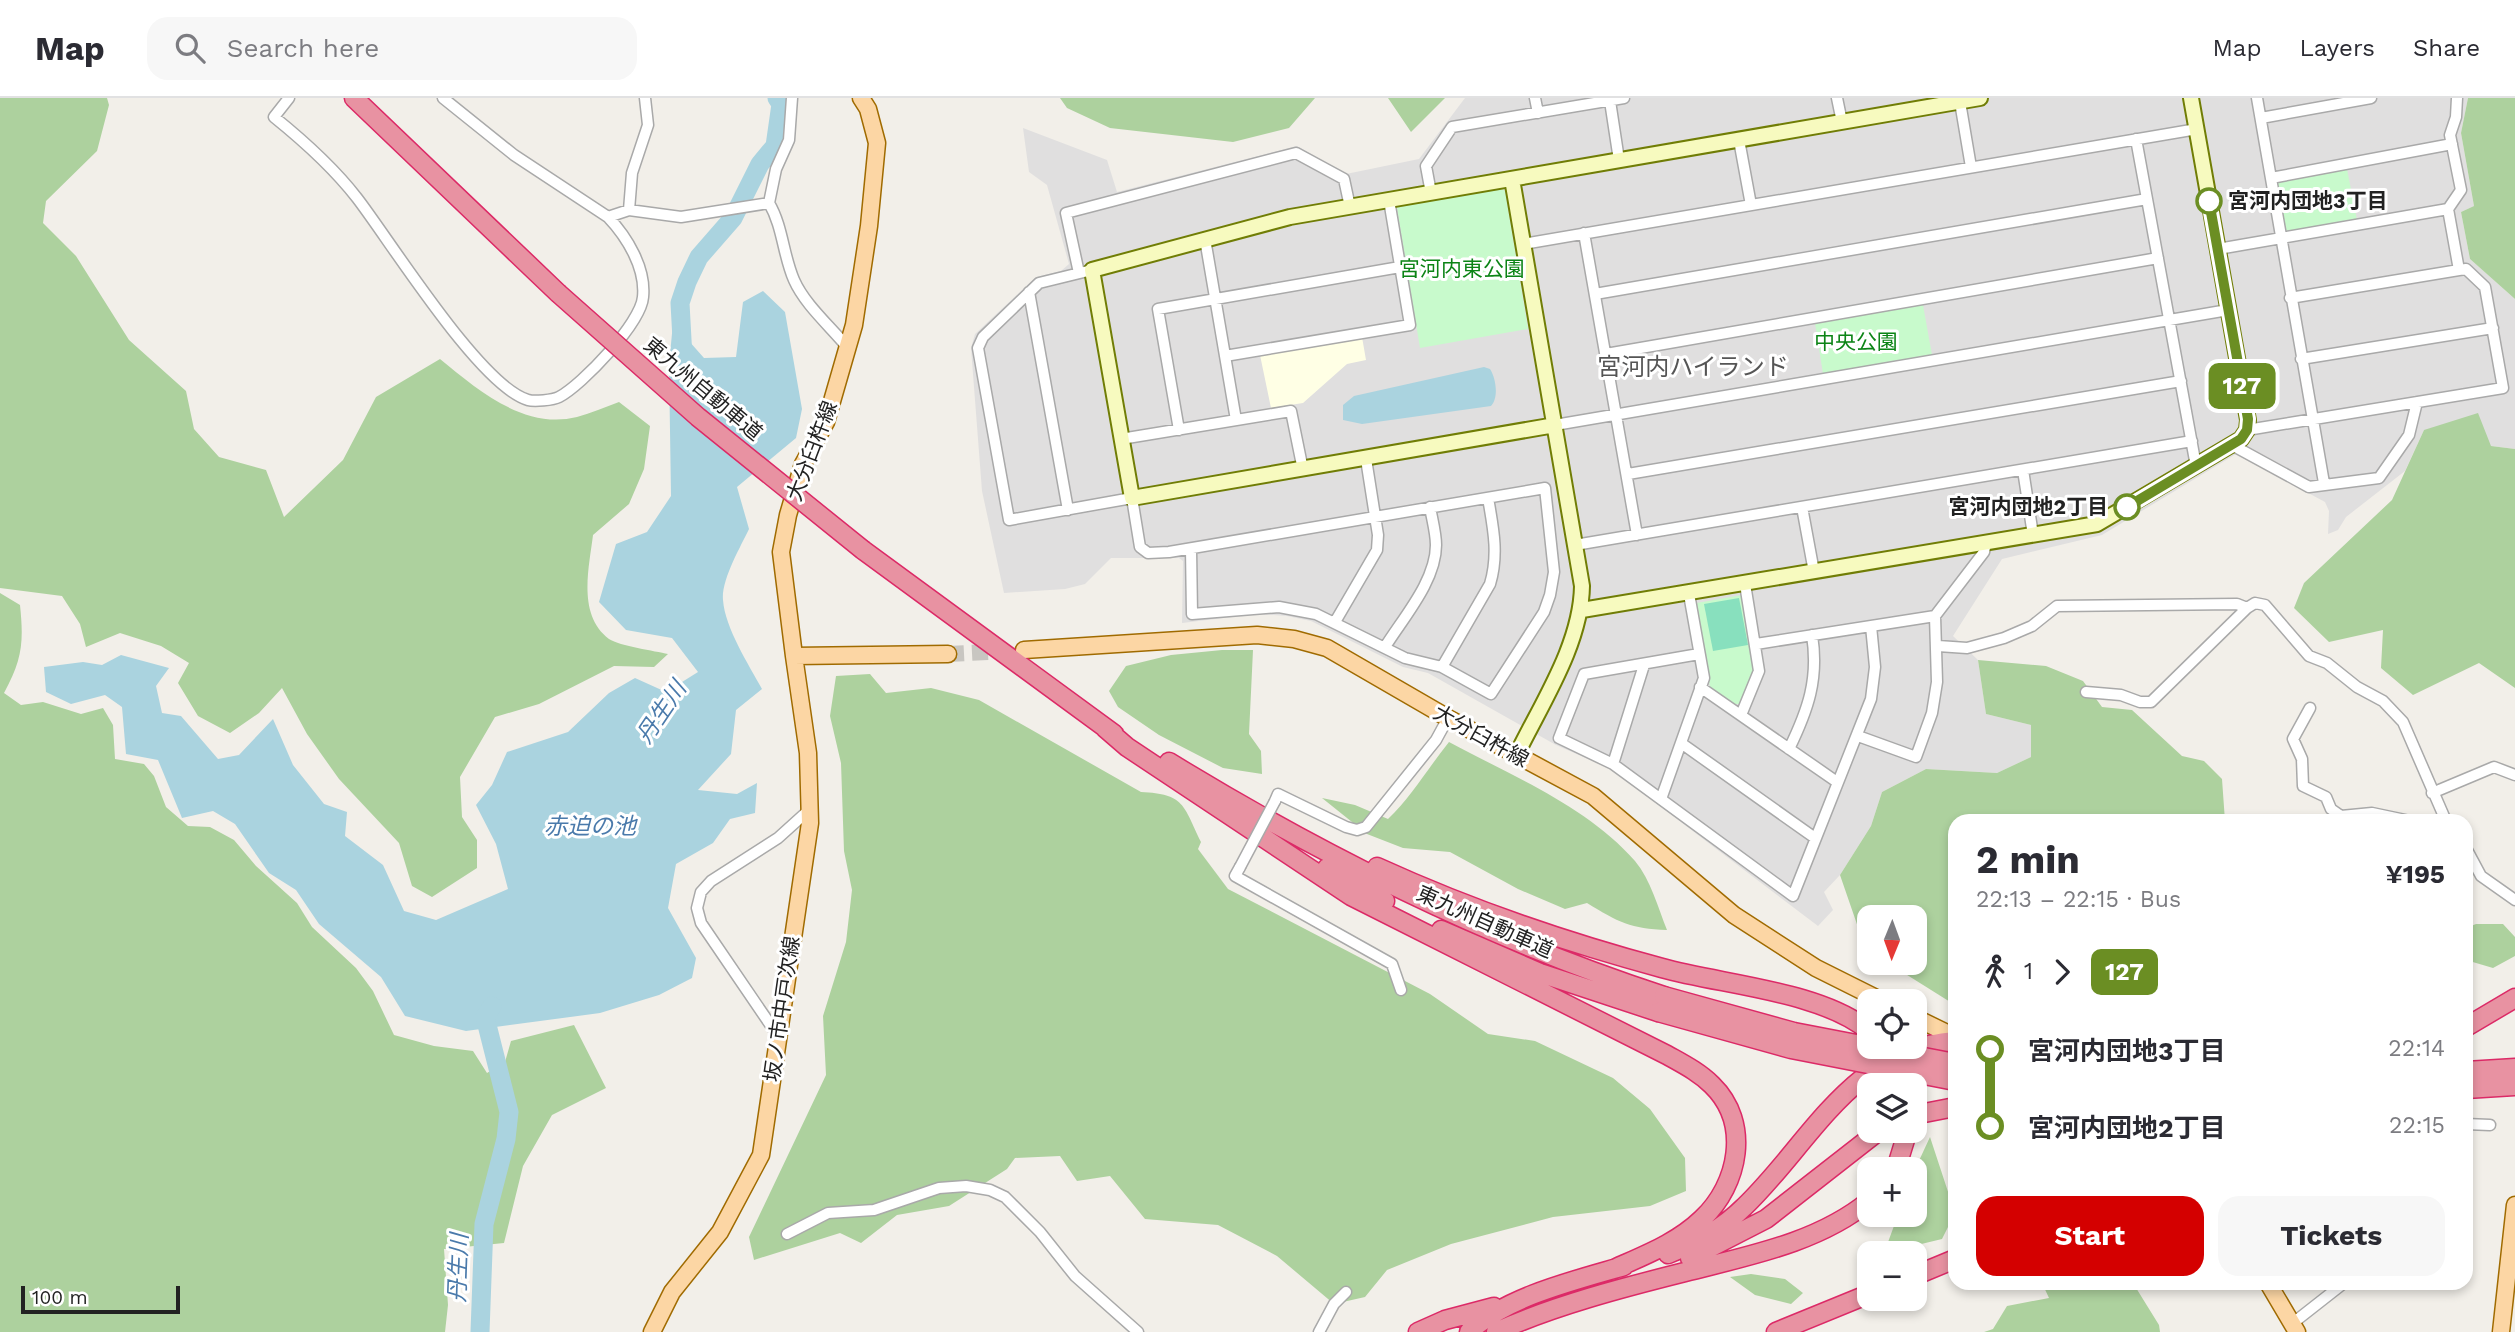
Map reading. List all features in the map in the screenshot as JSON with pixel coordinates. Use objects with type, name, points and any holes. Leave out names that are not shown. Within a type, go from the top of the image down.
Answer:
[{"type":"highway","name":"東九州自動車道","points":[[354,98],[558,293],[698,417],[863,550],[1105,728],[1290,846],[1405,912],[1540,973],[1661,1004],[1948,1062]]},
{"type":"highway","name":"東九州自動車道","points":[[1048,685],[1250,808],[1341,860],[1441,911],[1661,1004],[1802,1052],[1948,1080]]},
{"type":"highway","points":[[1105,728],[1127,747],[1351,896],[1667,1055],[1713,1086],[1729,1109],[1736,1135],[1734,1166],[1722,1195],[1702,1220],[1676,1240],[1614,1269]]},
{"type":"highway","points":[[1250,808],[1386,871],[1475,908],[1579,944],[1665,969],[1817,1004],[1857,1023]]},
{"type":"highway","points":[[2473,1016],[2508,1002]]},
{"type":"highway","points":[[2473,1023],[2508,1002]]},
{"type":"highway","points":[[1418,1332],[1445,1320],[1516,1302],[1685,1247],[1716,1231],[1755,1197],[1843,1093],[1897,1056],[1948,1041]]},
{"type":"highway","points":[[2473,1069],[2515,1066]]},
{"type":"highway","points":[[2473,1089],[2515,1086]]},
{"type":"highway","points":[[1927,1112],[1948,1108]]},
{"type":"highway","points":[[1619,1289],[1710,1249],[1766,1219],[1863,1143]]},
{"type":"highway","points":[[1496,1332],[1619,1289],[1783,1245],[1842,1220],[1857,1209]]},
{"type":"highway","points":[[1927,1271],[1948,1262]]},
{"type":"highway","points":[[1776,1332],[1857,1299]]},
{"type":"highway","points":[[1469,1332],[1496,1311],[1516,1302]]},
{"type":"main road","name":"大分臼杵線","points":[[794,656],[781,552],[788,515],[803,464],[826,422],[849,348],[875,176],[877,143],[868,109],[861,98]]},
{"type":"main road","name":"大分臼杵線","points":[[1024,650],[1257,635],[1294,639],[1327,648],[1516,756],[1593,796],[1734,915],[1816,968],[1858,989]]},
{"type":"main road","points":[[794,656],[948,654]]},
{"type":"main road","name":"坂ノ市中戸次線","points":[[652,1332],[672,1292],[720,1232],[761,1155],[809,810],[808,753],[794,656]]},
{"type":"main road","points":[[1927,1024],[1948,1035]]},
{"type":"main road","points":[[2501,1332],[2515,1205]]},
{"type":"main road","points":[[2272,1290],[2295,1327]]},
{"type":"street","points":[[289,98],[274,117],[316,151],[356,196],[406,269],[498,383],[529,401],[558,398],[593,368],[635,324],[643,299],[642,277],[619,228],[608,217],[534,169],[443,98]]},
{"type":"street","points":[[629,210],[632,173],[648,125],[645,98]]},
{"type":"street","points":[[766,203],[776,169],[789,141],[792,98]]},
{"type":"street","points":[[1535,98],[1538,113]]},
{"type":"street","points":[[1432,193],[1426,166],[1452,127],[1624,98]]},
{"type":"street","points":[[1837,98],[1842,122]]},
{"type":"street","points":[[1980,98],[1290,217],[1039,282],[983,337],[978,348],[1009,520],[2228,310]]},
{"type":"street","points":[[2191,98],[2248,419],[2247,430]]},
{"type":"street","points":[[2258,98],[2290,299],[2324,483]]},
{"type":"street","points":[[2261,118],[2371,98]]},
{"type":"street","points":[[2457,98],[2456,117],[2450,135],[2460,190],[2448,209],[2459,270]]},
{"type":"street","points":[[1610,101],[1619,160]]},
{"type":"street","points":[[1960,102],[1971,167]]},
{"type":"street","points":[[1523,244],[2197,129]]},
{"type":"street","points":[[2136,139],[2196,466]]},
{"type":"street","points":[[1739,140],[1751,205]]},
{"type":"street","points":[[2271,178],[2452,144]]},
{"type":"street","points":[[1191,549],[1192,614],[1279,607],[1316,614],[1405,658],[1442,667],[1491,694],[1544,612],[1554,572],[1545,488],[1191,549],[1147,553],[1140,547],[1121,439],[1085,271],[1066,213],[1296,153],[1344,179],[1350,207]]},
{"type":"street","points":[[1512,179],[1576,545],[1582,610],[1570,644],[1516,756]]},
{"type":"street","points":[[1595,294],[2147,199]]},
{"type":"street","points":[[1225,356],[1410,325],[1389,200]]},
{"type":"street","points":[[608,217],[629,210],[681,217],[766,203]]},
{"type":"street","points":[[766,203],[776,216],[794,279],[801,293],[849,348]]},
{"type":"street","points":[[2218,249],[2448,209]]},
{"type":"street","points":[[1584,233],[1637,535]]},
{"type":"street","points":[[1205,239],[1236,420]]},
{"type":"street","points":[[1606,354],[2158,258]]},
{"type":"street","points":[[1179,429],[1158,309],[1400,267]]},
{"type":"street","points":[[1582,610],[2097,524],[2232,445],[2247,430],[2503,388],[2485,286],[2466,269],[2290,299]]},
{"type":"street","points":[[1029,292],[1068,510]]},
{"type":"street","points":[[2301,359],[2493,328]]},
{"type":"street","points":[[1628,474],[2181,381]]},
{"type":"street","points":[[2232,445],[2309,487],[2379,478],[2409,435],[2417,402]]},
{"type":"street","points":[[1121,439],[1291,411],[1303,470]]},
{"type":"street","points":[[1576,545],[2192,441]]},
{"type":"street","points":[[1335,622],[1377,550],[1366,459]]},
{"type":"street","points":[[2023,470],[2034,535]]},
{"type":"street","points":[[1442,667],[1490,584],[1494,569],[1495,541],[1488,498]]},
{"type":"street","points":[[1385,648],[1434,560],[1436,544],[1430,507]]},
{"type":"street","points":[[1802,507],[1814,572]]},
{"type":"street","points":[[1858,736],[1916,757],[1932,713],[1938,646],[1935,616],[1984,552],[1986,543]]},
{"type":"street","points":[[1741,715],[1758,677],[1756,644],[1745,584]]},
{"type":"street","points":[[1661,799],[1704,678],[1689,594]]},
{"type":"street","points":[[2086,692],[2121,695],[2140,702],[2151,702],[2247,608],[2255,603],[2265,606],[2309,656],[2339,670],[2357,687],[2394,709],[2403,722],[2442,814]]},
{"type":"street","points":[[1938,646],[1967,648],[2004,638],[2032,626],[2057,606],[2237,604],[2247,608]]},
{"type":"street","points":[[1756,644],[1935,616]]},
{"type":"street","points":[[1699,654],[1584,674],[1559,738],[1613,764],[1793,896],[1837,782],[1858,736],[1873,685],[1871,626]]},
{"type":"street","points":[[1789,749],[1813,690],[1816,662],[1812,635]]},
{"type":"street","points":[[1613,764],[1644,664]]},
{"type":"street","points":[[1700,687],[1837,782]]},
{"type":"street","points":[[2310,708],[2292,739],[2302,759],[2303,786],[2326,797],[2331,808],[2339,814]]},
{"type":"street","points":[[1401,990],[1392,964],[1235,876],[1278,794],[1346,827],[1357,830],[1366,827],[1436,740],[1448,718]]},
{"type":"street","points":[[1681,743],[1815,838]]},
{"type":"street","points":[[2432,793],[2494,767],[2515,775]]},
{"type":"street","points":[[778,1036],[701,923],[697,908],[701,892],[711,881],[770,845],[809,810]]},
{"type":"street","points":[[2473,860],[2482,876],[2515,900]]},
{"type":"street","points":[[2473,1124],[2490,1125]]},
{"type":"street","points":[[787,1234],[828,1213],[874,1210],[939,1188],[965,1185],[990,1190],[1005,1197],[1040,1232],[1075,1276],[1138,1332]]},
{"type":"street","points":[[2295,1327],[2336,1290]]},
{"type":"street","points":[[1319,1332],[1334,1304],[1346,1292]]},
{"type":"shaded area","name":"宮河内ハイランド","points":[[1465,98],[2468,98],[2461,133],[2474,206],[2461,212],[2470,259],[2515,299],[2515,449],[2424,430],[2405,471],[2346,517],[2338,530],[2328,534],[2329,511],[2325,502],[2236,454],[2102,535],[2002,559],[1953,636],[1978,660],[1986,714],[2031,725],[2031,757],[1997,773],[1926,769],[1882,792],[1871,826],[1840,875],[1824,892],[1833,910],[1818,926],[1611,769],[1556,745],[1428,673],[1403,667],[1311,621],[1287,616],[1257,614],[1182,623],[1183,561],[1179,558],[1111,558],[1085,584],[1065,589],[1004,593],[982,491],[971,348],[975,334],[1036,277],[1061,271],[1069,264],[1047,185],[1029,172],[1023,128],[1107,160],[1117,192],[1297,146],[1346,174],[1419,159]]},
{"type":"shaded area","points":[[1362,337],[1366,360],[1347,364],[1303,403],[1271,408],[1260,355]]},
{"type":"green space","points":[[0,98],[107,98],[109,105],[97,151],[46,201],[43,223],[76,256],[129,340],[186,391],[194,429],[219,457],[266,470],[284,517],[343,460],[376,397],[440,359],[486,394],[520,413],[557,420],[577,417],[619,402],[650,426],[644,469],[629,504],[593,535],[587,590],[592,617],[609,639],[668,654],[654,667],[614,666],[539,704],[495,717],[460,777],[462,817],[477,840],[477,868],[432,897],[412,886],[399,843],[339,779],[307,734],[282,688],[259,713],[230,733],[198,716],[178,683],[189,663],[161,646],[120,633],[86,647],[80,624],[62,596],[0,588]]},
{"type":"green space","points":[[1060,98],[1315,98],[1289,128],[1233,142],[1110,128],[1067,108]]},
{"type":"green space","points":[[1388,98],[1445,98],[1411,132]]},
{"type":"green space","points":[[2468,98],[2515,98],[2515,299],[2470,259],[2461,212],[2474,206],[2461,133]]},
{"type":"green space","points":[[2347,169],[2357,220],[2289,232],[2282,227],[2276,186],[2281,180]]},
{"type":"green space","name":"宮河内東公園","points":[[1501,188],[1505,191],[1528,329],[1420,348],[1398,205]]},
{"type":"green space","name":"中央公園","points":[[1923,305],[1932,355],[1823,374],[1815,323]]},
{"type":"green space","points":[[2478,413],[2491,446],[2515,449],[2515,688],[2479,663],[2413,695],[2381,668],[2383,630],[2329,642],[2294,608],[2304,583],[2392,500],[2424,430]]},
{"type":"green space","points":[[0,593],[20,605],[22,630],[18,661],[4,693],[21,705],[43,702],[81,714],[103,708],[113,725],[115,759],[144,764],[154,776],[166,807],[188,826],[210,827],[234,840],[256,866],[297,903],[312,927],[356,968],[373,991],[394,1035],[434,1046],[473,1051],[487,1073],[505,1062],[511,1041],[574,1025],[606,1088],[552,1115],[523,1166],[504,1243],[444,1249],[448,1305],[445,1332],[0,1332]]},
{"type":"green space","points":[[1742,595],[1754,671],[1741,704],[1734,704],[1710,687],[1697,603]]},
{"type":"green space","points":[[1739,598],[1748,645],[1713,651],[1704,604]]},
{"type":"green space","points":[[1253,650],[1249,734],[1261,751],[1262,774],[1223,768],[1159,735],[1118,707],[1109,691],[1126,666],[1171,655]]},
{"type":"green space","points":[[1978,660],[2046,666],[2083,681],[2102,707],[2132,710],[2182,756],[2204,761],[2222,779],[2224,814],[1948,814],[1948,1001],[1907,975],[1927,975],[1927,905],[1857,905],[1857,924],[1840,875],[1871,826],[1882,792],[1926,769],[1997,773],[2031,757],[2031,725],[1986,714]]},
{"type":"green space","points":[[870,674],[886,693],[931,688],[979,700],[1141,792],[1166,795],[1175,799],[1186,810],[1201,842],[1198,849],[1228,889],[1430,994],[1488,1034],[1535,1041],[1613,1078],[1650,1109],[1685,1158],[1686,1191],[1650,1206],[1553,1217],[1451,1244],[1387,1270],[1365,1297],[1334,1304],[1277,1256],[1218,1225],[1145,1219],[1110,1176],[1077,1181],[1060,1156],[1015,1158],[1007,1169],[949,1206],[897,1215],[861,1243],[840,1233],[754,1260],[749,1237],[826,1075],[823,1016],[846,942],[852,890],[844,851],[841,763],[830,716],[836,676]]},
{"type":"green space","points":[[1449,742],[1572,808],[1616,841],[1635,861],[1645,877],[1667,930],[1625,923],[1587,903],[1565,909],[1518,889],[1450,852],[1403,848],[1367,834],[1322,798],[1355,805],[1388,819]]},
{"type":"green space","points":[[2503,924],[2515,937],[2515,956],[2493,968],[2473,962],[2473,925]]},
{"type":"green space","points":[[1930,1137],[1948,1192],[1948,1227],[1942,1239],[1927,1243],[1888,1241],[1894,1227],[1927,1227],[1927,1157],[1921,1157]]},
{"type":"green space","points":[[1751,1274],[1785,1279],[1803,1293],[1791,1304],[1755,1295],[1730,1277]]},
{"type":"green space","points":[[2045,1290],[2137,1290],[2159,1325],[2160,1332],[1984,1332],[1993,1329],[2007,1306],[2049,1298]]},
{"type":"water","name":"赤迫の池","points":[[763,291],[785,312],[802,409],[796,438],[737,487],[749,529],[728,573],[723,600],[733,634],[762,689],[736,710],[731,754],[698,790],[737,794],[757,783],[755,813],[730,819],[713,843],[676,864],[668,908],[696,958],[692,978],[659,995],[600,1013],[466,1031],[405,1016],[381,977],[319,924],[296,890],[269,873],[235,824],[213,811],[182,818],[158,760],[126,754],[122,707],[105,695],[71,704],[46,692],[44,667],[83,662],[102,665],[121,655],[169,668],[156,686],[162,713],[181,716],[218,759],[239,755],[273,719],[293,765],[324,804],[347,812],[345,836],[383,865],[404,911],[436,920],[508,889],[496,844],[476,805],[492,785],[507,752],[568,732],[609,693],[635,678],[666,692],[698,672],[672,638],[626,630],[599,602],[616,544],[647,532],[671,496],[669,365],[673,323],[704,358],[736,357],[743,302]]},
{"type":"water","points":[[1484,367],[1490,369],[1495,383],[1496,393],[1491,406],[1362,424],[1343,420],[1343,405],[1354,396]]},
{"type":"waterway","name":"丹生川","points":[[683,358],[680,303],[687,282],[699,257],[733,218],[760,164],[775,146],[781,104],[777,98]]},
{"type":"waterway","name":"丹生川","points":[[480,1332],[484,1224],[506,1139],[509,1112],[485,1017],[492,1006]]},
{"type":"tunnel","points":[[948,654],[1007,651]]},
{"type":"bus line","name":"127","points":[[2127,507],[2241,439],[2247,430],[2248,419],[2209,201]]},
{"type":"place","name":"宮河内団地3丁目","points":[[2209,201]]},
{"type":"place","name":"宮河内団地2丁目","points":[[2127,507]]},
{"type":"district","name":"宮河内ハイランド","points":[[1693,367]]}]
